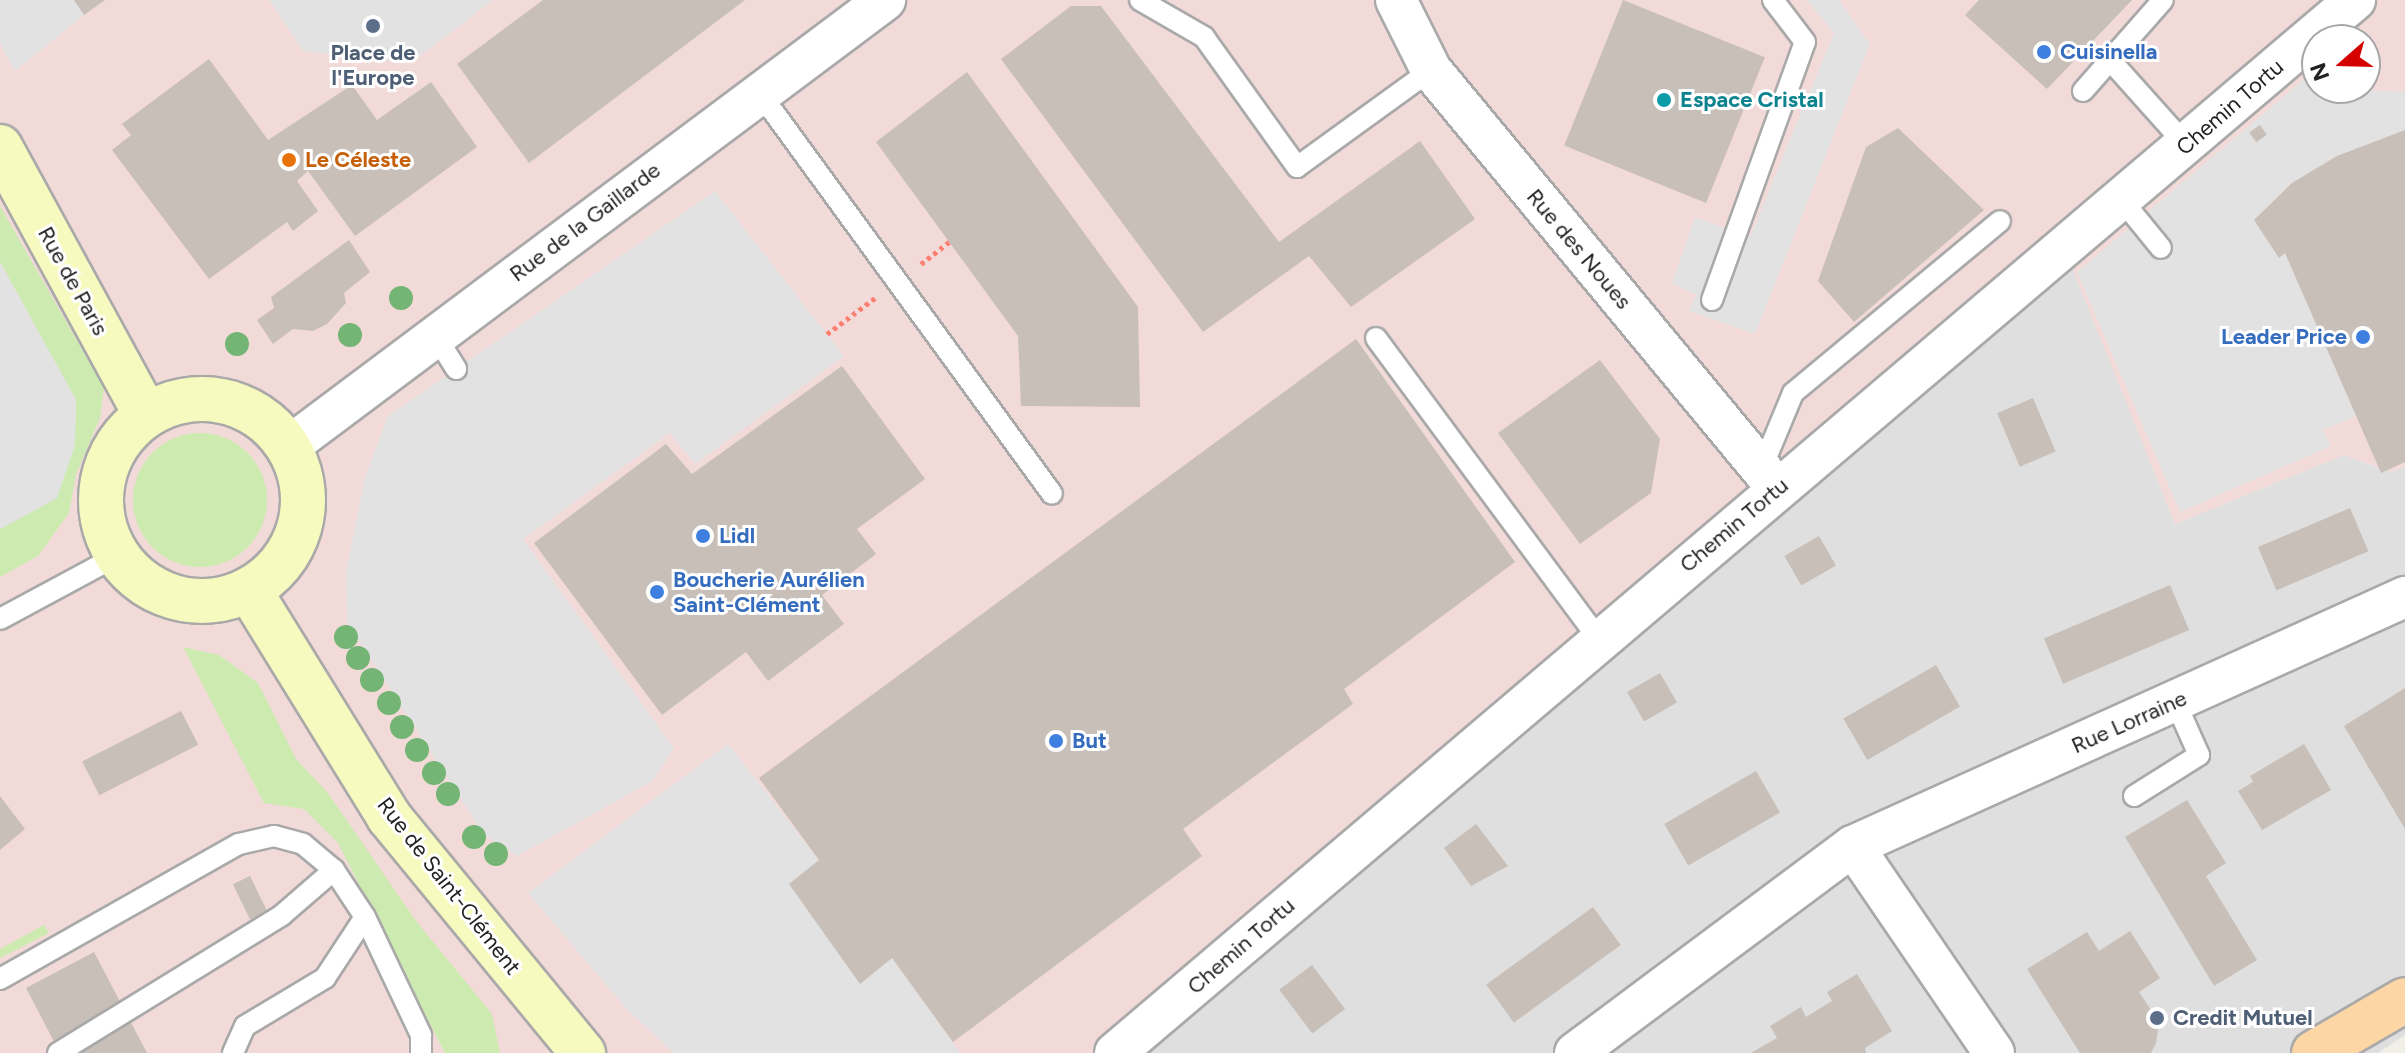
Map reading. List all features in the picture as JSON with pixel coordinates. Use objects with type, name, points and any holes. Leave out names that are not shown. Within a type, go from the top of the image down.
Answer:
[{"type":"main road","points":[[2314,1053],[2405,1000]]},
{"type":"street","name":"Rue de la Gaillarde","points":[[288,447],[885,0]]},
{"type":"street","name":"Rue des Noues","points":[[1396,0],[1431,70],[1769,479]]},
{"type":"street","name":"Chemin Tortu","points":[[1115,1053],[1158,1039],[1599,639],[1769,479],[2121,199],[2355,0]]},
{"type":"street","name":"Rue de Paris","points":[[0,147],[146,415]]},
{"type":"street","points":[[208,399],[240,406],[267,422],[288,447],[301,478],[300,521],[294,542],[275,570],[249,590],[222,600],[192,601],[163,594],[117,556],[104,527],[100,495],[117,445],[146,415],[176,402],[208,399]]},
{"type":"street","name":"Rue de Saint-Clément","points":[[249,590],[389,817],[574,1050]]},
{"type":"street","name":"Rue Lorraine","points":[[1575,1053],[1853,846],[2405,597]]},
{"type":"street","points":[[1853,846],[1994,1053]]},
{"type":"lane","points":[[1140,0],[1204,37],[1297,167],[1431,70]]},
{"type":"lane","points":[[1712,300],[1805,42],[1773,0]]},
{"type":"lane","points":[[2083,91],[2163,0]]},
{"type":"lane","points":[[2110,60],[2186,145]]},
{"type":"lane","points":[[759,92],[1052,494]]},
{"type":"lane","points":[[2121,199],[2161,248]]},
{"type":"lane","points":[[1769,479],[1793,393],[2000,221]]},
{"type":"lane","points":[[435,335],[456,369]]},
{"type":"lane","points":[[1376,338],[1599,639]]},
{"type":"lane","points":[[3,622],[117,556]]},
{"type":"lane","points":[[2134,796],[2199,755],[2175,701]]},
{"type":"lane","points":[[0,979],[239,844],[274,836],[303,844],[334,870],[365,917],[421,1035],[421,1053]]},
{"type":"lane","points":[[58,1053],[282,915],[334,870]]},
{"type":"lane","points":[[233,1053],[245,1026],[325,978],[365,917]]},
{"type":"shaded area","points":[[0,0],[2405,0],[2405,466],[2392,472],[2344,455],[2175,524],[2056,228],[1095,1053],[0,1053]]},
{"type":"shaded area","points":[[0,0],[74,0],[84,15],[15,71],[0,43]]},
{"type":"shaded area","name":"Place de l'Europe","points":[[269,0],[493,0],[411,63],[303,51]]},
{"type":"shaded area","points":[[1807,0],[1839,0],[1870,44],[1755,334],[1689,311],[1696,295],[1672,283],[1695,217],[1750,237],[1834,33]]},
{"type":"shaded area","points":[[2301,82],[2301,104],[2381,104],[2381,91],[2405,92],[2405,130],[2337,156],[2292,183],[2254,220],[2279,257],[2285,253],[2356,416],[2323,430],[2331,446],[2180,512],[2077,272]]},
{"type":"shaded area","points":[[715,191],[844,356],[695,464],[670,433],[523,539],[674,748],[653,781],[517,856],[484,835],[347,622],[346,572],[365,477],[388,416]]},
{"type":"shaded area","points":[[2057,227],[2175,524],[2344,455],[2392,472],[2405,466],[2405,1035],[2378,1053],[1095,1053]]},
{"type":"shaded area","points":[[0,262],[76,400],[75,445],[57,498],[0,529]]},
{"type":"shaded area","points":[[728,744],[819,860],[790,884],[892,958],[960,1053],[673,1053],[625,1007],[528,893]]},
{"type":"green space","points":[[0,206],[104,388],[100,418],[76,474],[69,513],[38,556],[0,577],[0,529],[57,498],[76,400],[0,262]]},
{"type":"green space","points":[[200,433],[226,438],[247,453],[262,474],[267,500],[262,526],[247,547],[226,562],[200,567],[174,562],[153,547],[138,526],[133,500],[138,474],[153,453],[174,438]]},
{"type":"green space","points":[[183,647],[219,655],[258,683],[296,759],[328,793],[416,921],[492,1014],[500,1053],[445,1053],[338,843],[304,809],[264,803]]},
{"type":"green space","points":[[44,925],[49,933],[0,958],[0,949]]},
{"type":"building","points":[[74,0],[105,0],[84,15]]},
{"type":"building","points":[[543,0],[745,0],[529,163],[457,64]]},
{"type":"building","name":"Espace Cristal","points":[[1623,0],[1765,57],[1706,203],[1564,146]]},
{"type":"building","name":"Cuisinella","points":[[1979,0],[2132,0],[2047,89],[1965,15]]},
{"type":"building","points":[[1071,6],[1101,6],[1279,242],[1420,141],[1475,219],[1351,307],[1309,256],[1203,332],[1001,59]]},
{"type":"building","name":"Le Céleste","points":[[209,59],[268,140],[352,85],[377,120],[431,82],[477,147],[355,236],[308,171],[297,181],[318,211],[293,231],[287,222],[209,279],[112,150],[131,135],[122,124]]},
{"type":"building","points":[[967,72],[1138,307],[1140,407],[1021,406],[1018,336],[876,142]]},
{"type":"building","points":[[2260,125],[2267,135],[2256,142],[2249,132]]},
{"type":"building","points":[[1898,128],[1984,210],[1854,322],[1818,281],[1866,147]]},
{"type":"building","name":"Leader Price","points":[[2405,130],[2405,462],[2381,473],[2285,253],[2279,258],[2254,220],[2292,183],[2337,156]]},
{"type":"building","points":[[349,240],[370,272],[344,293],[346,303],[327,324],[313,331],[293,329],[273,344],[257,320],[274,308],[271,297]]},
{"type":"building","name":"But","points":[[1356,339],[1515,562],[1344,689],[1353,704],[1183,829],[1202,856],[953,1042],[892,958],[860,984],[789,884],[819,860],[759,778]]},
{"type":"building","points":[[1600,360],[1660,439],[1651,493],[1580,544],[1498,433]]},
{"type":"building","name":"Lidl","points":[[842,366],[925,479],[857,529],[876,554],[822,595],[844,624],[768,681],[746,652],[662,715],[534,543],[666,444],[692,474]]},
{"type":"building","points":[[2033,398],[2056,451],[2020,467],[1997,413]]},
{"type":"building","points":[[2350,508],[2368,551],[2276,590],[2258,547]]},
{"type":"building","points":[[1819,536],[1836,565],[1801,585],[1784,556]]},
{"type":"building","points":[[2170,585],[2189,630],[2063,684],[2044,639]]},
{"type":"building","points":[[1936,665],[1960,707],[1867,760],[1843,719]]},
{"type":"building","points":[[1660,673],[1677,702],[1644,721],[1627,692]]},
{"type":"building","points":[[2405,688],[2405,829],[2344,726]]},
{"type":"building","points":[[181,711],[198,745],[99,795],[82,761]]},
{"type":"building","points":[[2304,744],[2331,790],[2262,830],[2238,791],[2253,782],[2250,776]]},
{"type":"building","points":[[1756,771],[1780,813],[1688,866],[1664,824]]},
{"type":"building","points":[[0,796],[25,829],[0,850]]},
{"type":"building","points":[[2187,800],[2226,863],[2206,876],[2257,960],[2214,986],[2125,837]]},
{"type":"building","points":[[1476,824],[1508,866],[1471,886],[1444,848]]},
{"type":"building","points":[[250,876],[267,911],[250,919],[233,884]]},
{"type":"building","points":[[1593,907],[1621,945],[1514,1023],[1486,985]]},
{"type":"building","points":[[2130,931],[2160,978],[2139,992],[2159,1022],[2156,1043],[2151,1053],[2080,1053],[2027,969],[2087,932],[2099,951]]},
{"type":"building","points":[[94,952],[147,1053],[60,1053],[26,988]]},
{"type":"building","points":[[1312,965],[1345,1009],[1312,1034],[1279,990]]},
{"type":"building","points":[[1857,974],[1892,1031],[1865,1048],[1866,1053],[1751,1053],[1777,1038],[1770,1026],[1801,1007],[1806,1017],[1832,1001],[1827,992]]},
{"type":"place","name":"Place de l'Europe","points":[[373,26]]},
{"type":"place","name":"Cuisinella","points":[[2044,52]]},
{"type":"place","name":"Espace Cristal","points":[[1664,100]]},
{"type":"place","name":"Le Céleste","points":[[289,160]]},
{"type":"place","name":"Leader Price","points":[[2363,337]]},
{"type":"place","name":"Lidl","points":[[703,536]]},
{"type":"place","name":"Boucherie Aurélien Saint-Clément","points":[[657,592]]},
{"type":"place","name":"But","points":[[1056,741]]},
{"type":"place","name":"Credit Mutuel","points":[[2157,1018]]}]
